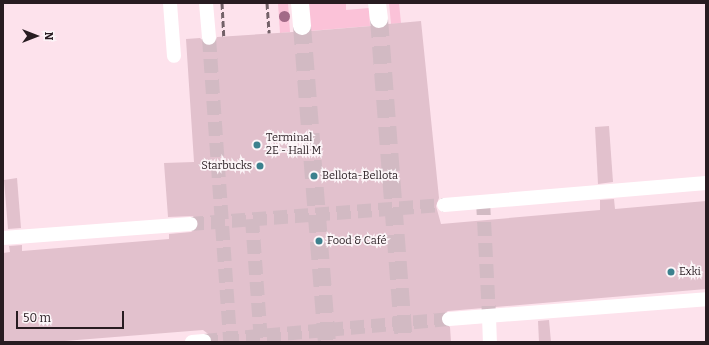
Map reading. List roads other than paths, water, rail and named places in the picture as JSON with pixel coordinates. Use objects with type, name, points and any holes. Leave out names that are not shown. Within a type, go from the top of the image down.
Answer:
[{"type":"main road","points":[[300,3],[302,26]]},
{"type":"lane","points":[[170,3],[174,56]]},
{"type":"lane","points":[[206,3],[209,38]]},
{"type":"lane","points":[[444,205],[706,183]]},
{"type":"lane","points":[[3,238],[190,224]]},
{"type":"lane","points":[[449,319],[706,299]]},
{"type":"lane","points":[[488,316],[490,342]]},
{"type":"tunnel","points":[[379,19],[404,342]]},
{"type":"tunnel","points":[[302,26],[327,342]]},
{"type":"tunnel","points":[[209,38],[230,342]]},
{"type":"tunnel","points":[[483,201],[489,316]]},
{"type":"tunnel","points":[[190,224],[444,205]]},
{"type":"tunnel","points":[[252,219],[261,342]]},
{"type":"tunnel","points":[[204,341],[449,319]]},
{"type":"railway","points":[[222,3],[224,36]]},
{"type":"railway","points":[[267,3],[269,33]]},
{"type":"place","name":"Terminal 2E - Hall M","points":[[257,145]]},
{"type":"place","name":"Starbucks","points":[[260,166]]},
{"type":"place","name":"Bellota-Bellota","points":[[314,176]]},
{"type":"place","name":"Food & Café","points":[[319,241]]},
{"type":"place","name":"Exki","points":[[671,272]]}]
